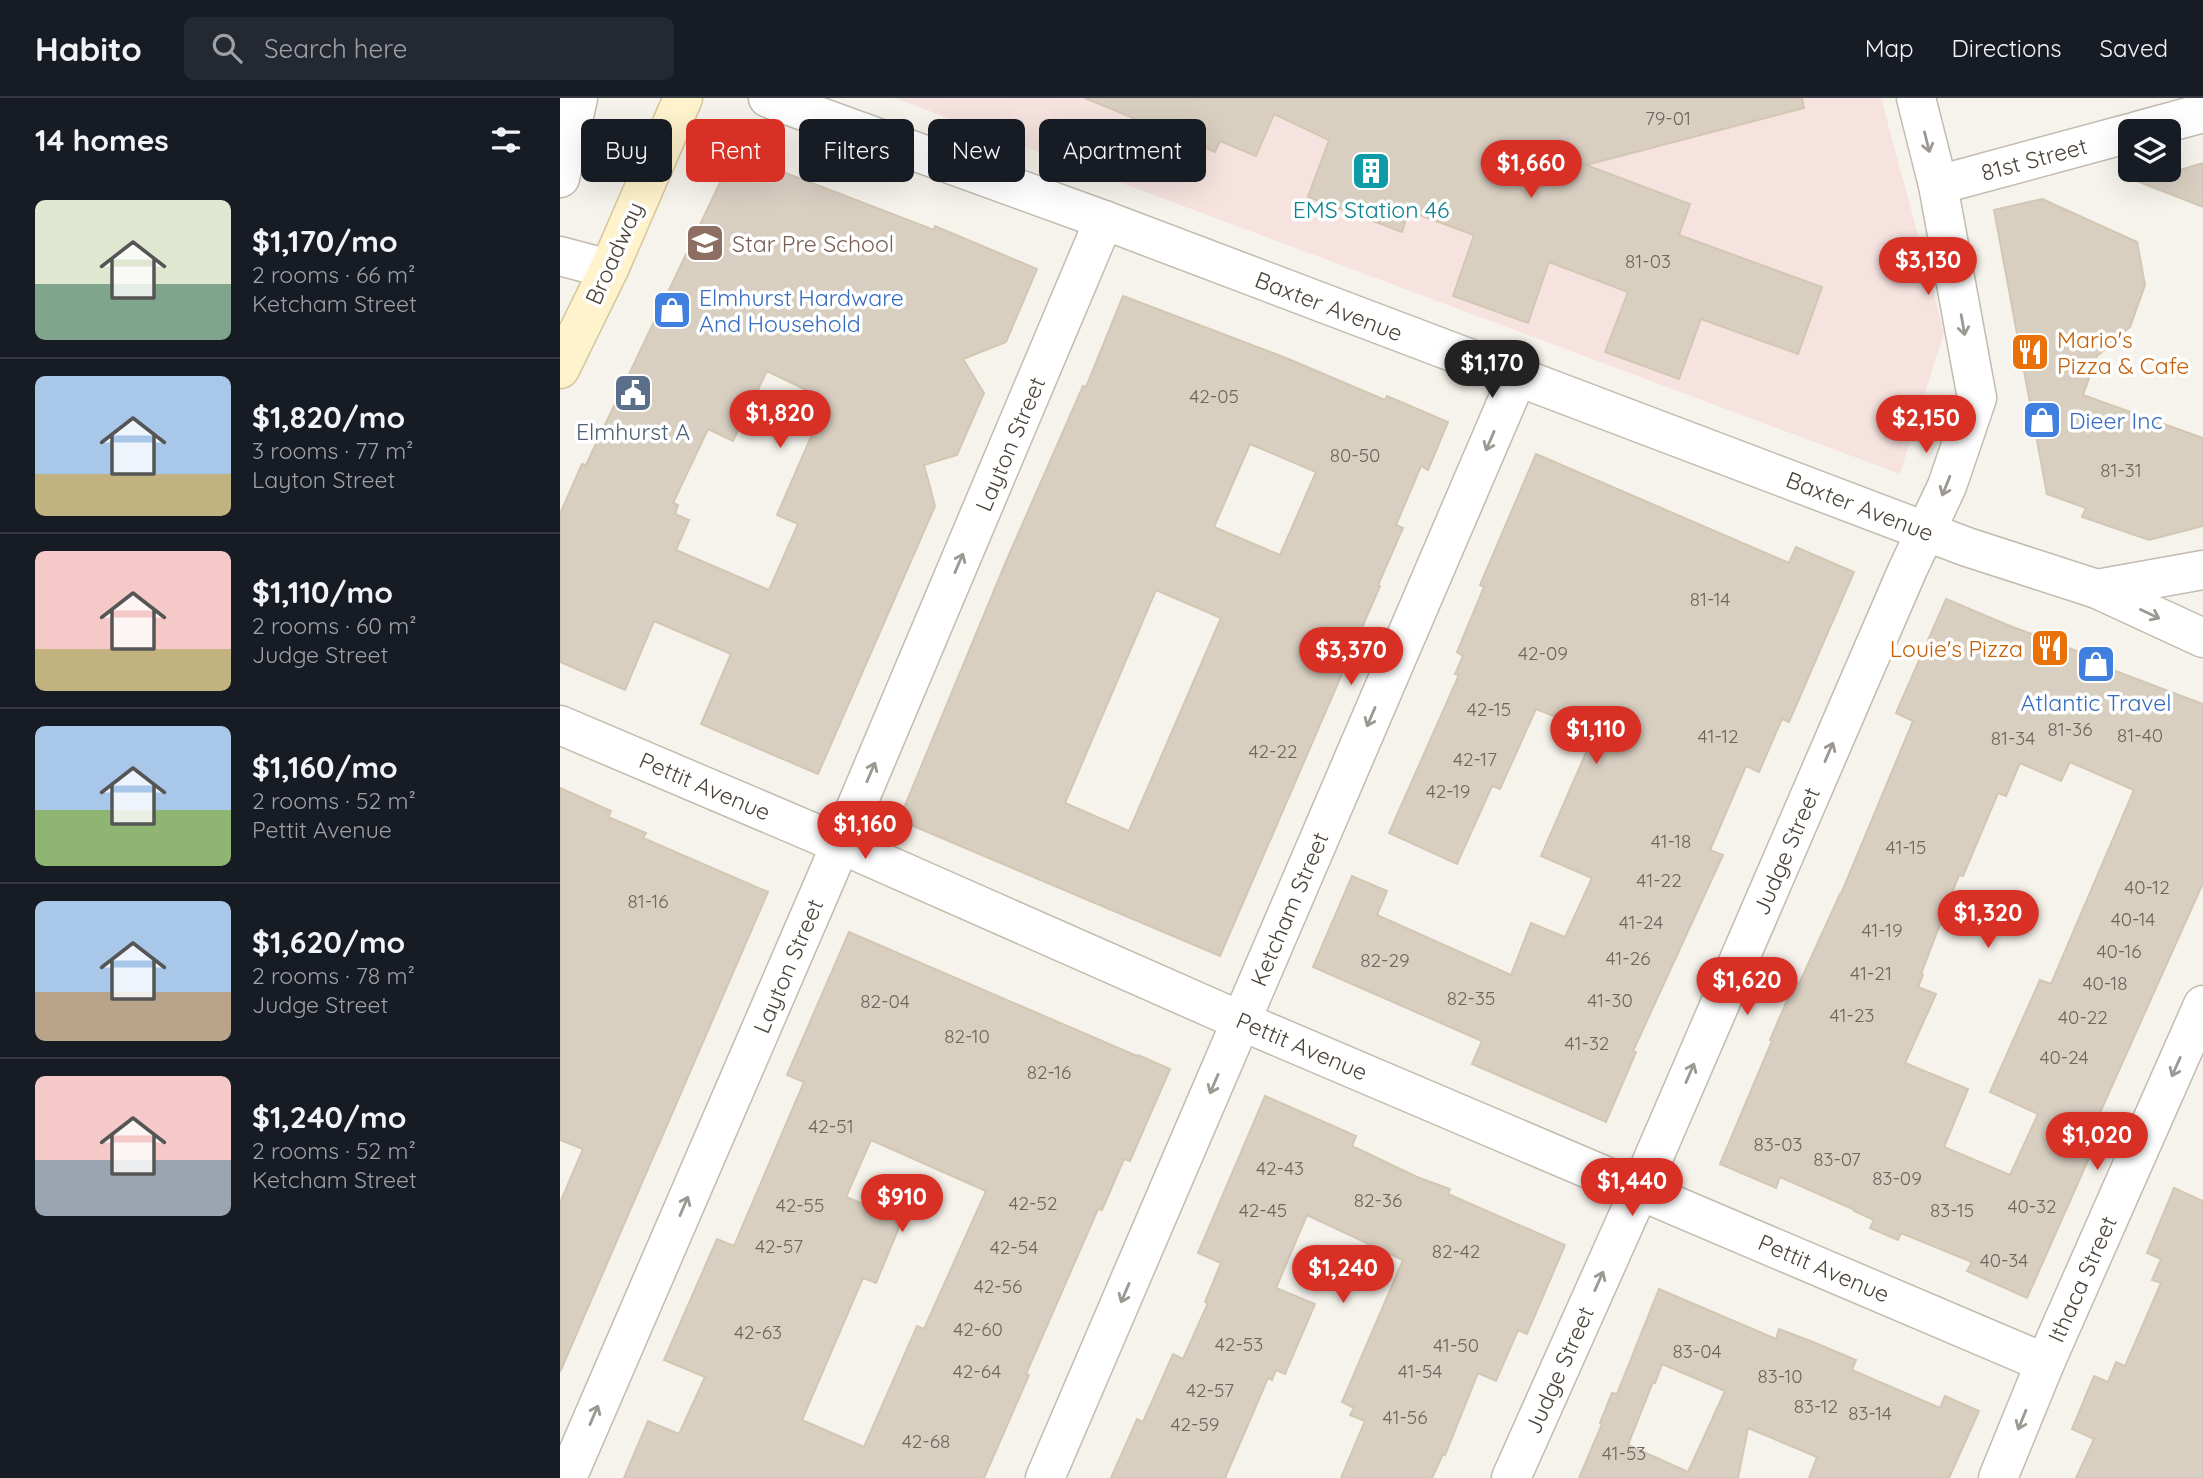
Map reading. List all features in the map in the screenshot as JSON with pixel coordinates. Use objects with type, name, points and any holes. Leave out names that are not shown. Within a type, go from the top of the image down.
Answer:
[{"type":"main road","name":"Broadway","points":[[560,369],[609,269],[683,98]]},
{"type":"street","points":[[560,178],[578,98]]},
{"type":"street","name":"Baxter Avenue","points":[[768,98],[1104,220],[1926,531],[2098,589],[2203,638]]},
{"type":"street","name":"Judge Street","points":[[1511,1478],[1947,486],[1977,398],[1938,185],[1916,98]]},
{"type":"street","points":[[2181,119],[2203,113]]},
{"type":"street","name":"81st Street","points":[[1938,185],[2118,136]]},
{"type":"street","name":"Layton Street","points":[[568,1478],[1104,220]]},
{"type":"street","points":[[560,256],[609,269]]},
{"type":"street","name":"Ketcham Street","points":[[1045,1478],[1517,378]]},
{"type":"street","points":[[2098,589],[2203,570]]},
{"type":"street","name":"Pettit Avenue","points":[[560,725],[840,844],[1241,1021],[2045,1363]]},
{"type":"street","name":"Ithaca Street","points":[[1998,1478],[2045,1363],[2203,1005]]},
{"type":"shaded area","points":[[894,98],[1881,98],[1944,332],[1900,474],[1119,182],[1206,182],[1206,119],[1039,119],[1039,152],[1025,147],[1025,119],[950,119]]},
{"type":"building","points":[[1085,98],[1802,98],[1804,108],[1586,165],[1690,204],[1679,235],[1822,287],[1798,354],[1701,319],[1679,379],[1605,352],[1628,292],[1549,262],[1528,323],[1453,296],[1474,235],[1409,211],[1402,232],[1308,197],[1329,140],[1274,114],[1256,156],[1220,141],[1215,152],[1206,148],[1206,119],[1136,119]]},
{"type":"building","points":[[2203,163],[2203,207],[2139,182],[2181,182],[2181,170]]},
{"type":"building","points":[[785,173],[799,178],[799,182],[809,182],[934,230],[935,226],[1037,269],[1006,342],[963,359],[984,393],[957,455],[924,465],[935,506],[818,774],[701,724],[731,654],[654,621],[625,690],[560,662],[560,514],[582,464],[586,465],[720,182],[785,182]],"holes":[[[767,371],[827,400],[777,515],[798,524],[769,590],[676,550],[689,520],[675,514],[678,505],[673,503],[708,429],[733,441]]]},
{"type":"building","points":[[2042,199],[2137,242],[2145,285],[2130,327],[2097,356],[2083,395],[2203,438],[2203,526],[2149,540],[2082,517],[2086,508],[2047,494],[1994,210]]},
{"type":"building","points":[[1123,296],[1286,358],[1385,400],[1387,396],[1448,422],[1428,470],[1421,466],[1396,525],[1403,528],[1378,585],[1380,586],[1220,956],[899,820],[1005,564],[1083,386],[1086,387]],"holes":[[[1250,444],[1316,472],[1280,555],[1214,527]],[[1156,590],[1221,618],[1129,831],[1065,803]]]},
{"type":"building","points":[[1536,454],[1789,563],[1796,547],[1854,572],[1789,722],[1782,719],[1759,772],[1746,766],[1710,850],[1723,855],[1633,1051],[1636,1052],[1606,1122],[1472,1064],[1482,1041],[1313,967],[1352,876],[1387,891],[1377,915],[1511,975],[1531,923],[1565,937],[1592,878],[1541,856],[1595,732],[1536,709],[1500,789],[1492,786],[1457,864],[1389,833],[1459,675],[1455,674],[1463,656],[1457,652],[1484,587],[1480,585]]},
{"type":"building","points":[[1946,599],[2112,664],[2110,669],[2203,704],[2203,883],[2081,1155],[2089,1158],[2027,1298],[1967,1271],[1972,1262],[1901,1233],[1898,1240],[1870,1228],[1874,1220],[1780,1177],[1776,1188],[1720,1164],[1795,982],[1799,984],[1841,894],[1913,721],[1896,713]],"holes":[[[2070,762],[2134,790],[2051,984],[2040,980],[1990,1092],[2038,1114],[2010,1175],[1944,1147],[1968,1089],[1905,1063],[1936,994],[1918,987],[1923,975],[1921,974],[1959,875],[1963,876],[1998,793],[2006,796],[2020,763],[2061,781]]]},
{"type":"building","points":[[560,788],[611,811],[608,817],[646,833],[643,838],[768,892],[560,1372],[560,1203],[583,1149],[560,1140]]},
{"type":"building","points":[[849,932],[1170,1069],[1130,1161],[1124,1159],[1102,1210],[1098,1209],[984,1478],[624,1478],[648,1421],[679,1434],[705,1377],[664,1360],[717,1239],[734,1246],[804,1082],[787,1075]],"holes":[[[871,1140],[986,1191],[924,1329],[917,1326],[864,1447],[802,1420],[863,1278],[876,1283],[902,1220],[846,1197]]]},
{"type":"building","points":[[1265,1096],[1356,1136],[1352,1146],[1417,1177],[1450,1189],[1448,1194],[1565,1245],[1527,1334],[1518,1330],[1496,1381],[1478,1373],[1445,1455],[1443,1454],[1432,1478],[1341,1478],[1365,1421],[1350,1415],[1354,1408],[1342,1402],[1403,1260],[1307,1215],[1276,1288],[1315,1304],[1285,1374],[1276,1370],[1272,1380],[1268,1378],[1225,1478],[1111,1478],[1137,1419],[1143,1422],[1173,1354],[1183,1359],[1208,1303],[1205,1302],[1221,1263],[1198,1253]]},
{"type":"building","points":[[2174,1188],[2203,1201],[2203,1478],[2076,1478],[2094,1439],[2072,1429],[2094,1376],[2108,1382],[2116,1362],[2125,1366],[2161,1283],[2152,1280],[2161,1259],[2147,1253]]},
{"type":"building","points":[[1659,1289],[1776,1339],[1779,1329],[1856,1360],[1852,1370],[1940,1408],[1945,1396],[1979,1411],[1949,1478],[1809,1478],[1817,1457],[1748,1428],[1738,1478],[1579,1478],[1612,1393],[1617,1394]],"holes":[[[1662,1364],[1725,1391],[1688,1472],[1628,1445]]]},
{"type":"place","name":"EMS Station 46","points":[[1371,171]]},
{"type":"place","name":"Star Pre School","points":[[705,243]]},
{"type":"place","name":"Elmhurst Hardware And Household","points":[[672,310]]},
{"type":"place","name":"Mario's Pizza & Cafe","points":[[2030,352]]},
{"type":"place","name":"Elmhurst A","points":[[633,393]]},
{"type":"place","name":"Dieer Inc","points":[[2042,420]]},
{"type":"place","name":"Louie's Pizza","points":[[2050,648]]},
{"type":"place","name":"Atlantic Travel","points":[[2096,664]]}]
